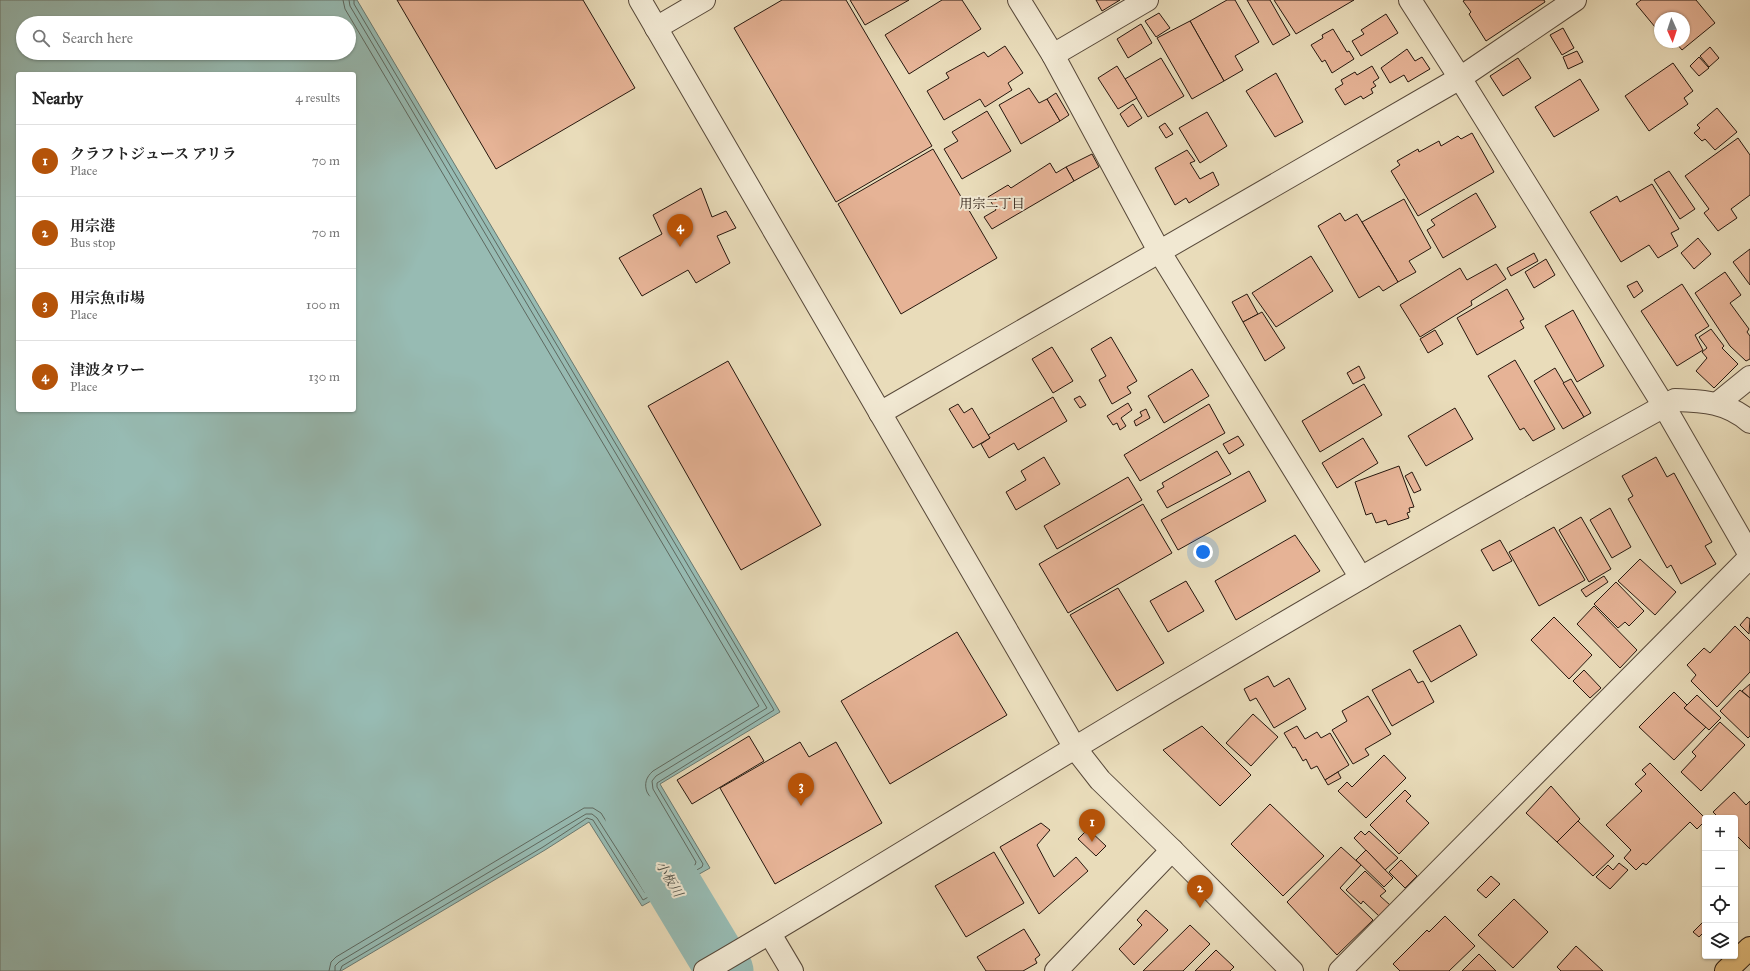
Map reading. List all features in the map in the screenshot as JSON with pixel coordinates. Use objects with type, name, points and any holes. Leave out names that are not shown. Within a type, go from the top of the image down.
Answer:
[{"type":"main road","points":[[1726,971],[1750,948]]},
{"type":"street","points":[[640,0],[1075,748],[1100,780],[1292,971]]},
{"type":"street","points":[[656,28],[704,0]]},
{"type":"street","points":[[1019,0],[1053,55],[1159,251],[1361,578]]},
{"type":"street","points":[[1053,55],[1147,0]]},
{"type":"street","points":[[1340,971],[1750,556],[1664,406],[1410,0]]},
{"type":"street","points":[[880,412],[1460,78],[1575,0]]},
{"type":"street","points":[[1718,403],[1750,377]]},
{"type":"street","points":[[705,971],[766,936],[1075,748],[1361,578],[1675,400],[1718,403],[1744,417],[1750,422]]},
{"type":"street","points":[[1056,971],[1172,850]]},
{"type":"street","points":[[766,936],[792,971]]},
{"type":"water","points":[[0,0],[357,0],[780,712],[660,784],[710,868],[642,906],[589,822],[545,850],[341,971],[0,971]]},
{"type":"building","points":[[397,0],[583,0],[635,88],[496,169]]},
{"type":"building","points":[[782,0],[846,0],[932,146],[836,202],[734,28]]},
{"type":"building","points":[[850,0],[909,0],[865,25]]},
{"type":"building","points":[[942,0],[962,0],[981,29],[909,74],[885,35]]},
{"type":"building","points":[[1096,0],[1120,0],[1102,11]]},
{"type":"building","points":[[1227,0],[1235,0],[1259,42],[1235,56],[1243,70],[1224,81],[1190,21]]},
{"type":"building","points":[[1247,0],[1270,0],[1290,35],[1273,45]]},
{"type":"building","points":[[1274,0],[1354,0],[1296,34]]},
{"type":"building","points":[[1544,0],[1545,2],[1486,41],[1469,14],[1471,12],[1463,1]]},
{"type":"building","points":[[1641,0],[1696,0],[1715,23],[1690,43],[1690,12],[1654,12],[1654,26],[1636,4]]},
{"type":"building","points":[[1159,13],[1170,28],[1156,37],[1145,21]]},
{"type":"building","points":[[1386,14],[1398,33],[1361,56],[1352,41],[1364,34],[1361,30]]},
{"type":"building","points":[[1190,21],[1224,81],[1192,99],[1157,38]]},
{"type":"building","points":[[1141,24],[1152,43],[1128,58],[1117,39]]},
{"type":"building","points":[[1563,28],[1574,48],[1562,55],[1550,35]]},
{"type":"building","points":[[1333,29],[1347,52],[1349,51],[1354,59],[1332,73],[1325,60],[1322,62],[1311,45],[1323,38],[1322,35]]},
{"type":"building","points":[[1005,46],[1023,73],[1008,83],[1012,90],[985,107],[980,99],[944,120],[927,91],[949,78],[946,73],[984,52],[988,57]]},
{"type":"building","points":[[1710,47],[1719,58],[1709,67],[1700,56]]},
{"type":"building","points":[[1407,49],[1415,61],[1422,57],[1430,69],[1408,82],[1404,75],[1390,83],[1381,68]]},
{"type":"building","points":[[1577,51],[1583,62],[1568,69],[1563,57]]},
{"type":"building","points":[[1699,57],[1709,68],[1699,76],[1690,66]]},
{"type":"building","points":[[1161,58],[1184,96],[1148,117],[1125,79]]},
{"type":"building","points":[[1518,58],[1531,78],[1503,96],[1490,76]]},
{"type":"building","points":[[1673,63],[1693,91],[1684,98],[1688,104],[1649,131],[1625,96]]},
{"type":"building","points":[[1117,66],[1137,98],[1118,109],[1098,78]]},
{"type":"building","points":[[1372,66],[1379,78],[1373,82],[1376,86],[1371,89],[1373,93],[1363,99],[1361,96],[1345,105],[1335,89],[1343,84],[1341,80],[1355,72],[1357,75]]},
{"type":"building","points":[[1276,73],[1303,122],[1275,137],[1246,91]]},
{"type":"building","points":[[1580,79],[1599,110],[1554,137],[1535,107]]},
{"type":"building","points":[[1029,88],[1039,103],[1047,99],[1060,121],[1021,144],[999,105]]},
{"type":"building","points":[[1056,93],[1069,115],[1060,121],[1047,99]]},
{"type":"building","points":[[1133,104],[1142,118],[1128,127],[1120,114]]},
{"type":"building","points":[[1717,108],[1737,132],[1715,150],[1705,139],[1702,141],[1694,133],[1700,128],[1697,125]]},
{"type":"building","points":[[987,111],[1011,151],[962,179],[944,149],[958,141],[952,132]]},
{"type":"building","points":[[1207,112],[1227,146],[1200,163],[1179,128]]},
{"type":"building","points":[[1165,123],[1173,134],[1166,138],[1159,127]]},
{"type":"building","points":[[1472,133],[1494,172],[1418,216],[1391,171],[1400,165],[1397,161],[1418,149],[1419,152],[1439,141],[1441,146],[1458,136],[1461,139]]},
{"type":"building","points":[[1738,138],[1750,155],[1750,195],[1731,209],[1737,218],[1718,231],[1704,213],[1709,209],[1685,176]]},
{"type":"building","points":[[933,149],[997,258],[901,314],[838,204]]},
{"type":"building","points":[[1187,150],[1195,161],[1190,163],[1200,179],[1213,172],[1219,185],[1189,203],[1186,198],[1175,205],[1155,168]]},
{"type":"building","points":[[1092,154],[1099,167],[1074,181],[1066,167]]},
{"type":"building","points":[[1050,163],[1056,173],[1066,167],[1074,181],[992,229],[984,217],[996,210],[988,197],[1008,185],[1011,188]]},
{"type":"building","points":[[1669,171],[1695,209],[1680,219],[1654,180]]},
{"type":"building","points":[[1652,184],[1679,229],[1671,233],[1678,246],[1658,258],[1649,245],[1621,262],[1590,212],[1617,196],[1620,202]]},
{"type":"building","points":[[701,188],[712,217],[726,211],[736,228],[717,236],[730,263],[696,283],[688,270],[642,296],[619,258],[662,234],[653,215]]},
{"type":"building","points":[[1476,193],[1496,227],[1443,258],[1427,230],[1435,225],[1431,220]]},
{"type":"building","points":[[1404,199],[1431,248],[1409,261],[1416,272],[1398,282],[1362,222]]},
{"type":"building","points":[[1340,213],[1345,221],[1357,214],[1398,282],[1383,291],[1379,286],[1359,298],[1318,226]]},
{"type":"building","points":[[1698,238],[1711,254],[1694,269],[1681,253]]},
{"type":"building","points":[[1750,249],[1750,285],[1733,262]]},
{"type":"building","points":[[1534,253],[1538,261],[1511,276],[1507,268]]},
{"type":"building","points":[[1311,256],[1333,291],[1276,327],[1252,293]]},
{"type":"building","points":[[1546,259],[1555,275],[1534,288],[1525,272]]},
{"type":"building","points":[[1496,264],[1506,279],[1471,301],[1472,305],[1420,337],[1400,305],[1460,268],[1467,280]]},
{"type":"building","points":[[1725,272],[1741,295],[1730,303],[1749,329],[1747,332],[1750,336],[1750,359],[1746,361],[1730,346],[1695,293]]},
{"type":"building","points":[[1637,281],[1643,291],[1634,298],[1627,286]]},
{"type":"building","points":[[1682,284],[1709,326],[1695,335],[1703,350],[1677,366],[1641,311]]},
{"type":"building","points":[[1507,289],[1524,319],[1520,321],[1524,328],[1477,355],[1457,318]]},
{"type":"building","points":[[1247,294],[1258,314],[1243,322],[1232,302]]},
{"type":"building","points":[[1573,310],[1604,366],[1577,382],[1545,326]]},
{"type":"building","points":[[1262,312],[1285,348],[1265,361],[1243,322]]},
{"type":"building","points":[[1711,329],[1724,346],[1722,348],[1738,364],[1714,388],[1696,371],[1707,358],[1702,352],[1707,348],[1699,337]]},
{"type":"building","points":[[1435,330],[1443,344],[1428,353],[1420,339]]},
{"type":"building","points":[[1111,337],[1137,381],[1127,387],[1131,393],[1112,404],[1099,380],[1106,376],[1091,349]]},
{"type":"building","points":[[1052,347],[1073,381],[1053,393],[1032,359]]},
{"type":"building","points":[[1515,360],[1555,429],[1533,441],[1524,428],[1520,430],[1488,376]]},
{"type":"building","points":[[728,361],[821,525],[741,570],[648,406]]},
{"type":"building","points":[[1359,366],[1365,378],[1353,384],[1347,373]]},
{"type":"building","points":[[1555,368],[1584,417],[1563,429],[1534,381]]},
{"type":"building","points":[[1192,369],[1209,396],[1164,423],[1148,396]]},
{"type":"building","points":[[1571,379],[1591,413],[1584,417],[1563,383]]},
{"type":"building","points":[[1364,384],[1382,415],[1320,452],[1302,421]]},
{"type":"building","points":[[1080,396],[1086,405],[1080,408],[1074,399]]},
{"type":"building","points":[[1053,397],[1067,421],[1018,450],[1014,443],[989,458],[981,444],[990,438],[988,435]]},
{"type":"building","points":[[1128,403],[1132,410],[1121,418],[1126,426],[1120,430],[1117,423],[1113,425],[1107,416]]},
{"type":"building","points":[[958,404],[964,413],[972,408],[990,438],[973,448],[949,409]]},
{"type":"building","points":[[1209,404],[1225,433],[1140,481],[1124,455]]},
{"type":"building","points":[[1455,408],[1473,439],[1426,466],[1408,436]]},
{"type":"building","points":[[1146,409],[1150,418],[1136,426],[1134,421],[1142,416],[1140,412]]},
{"type":"building","points":[[1238,436],[1244,445],[1229,454],[1223,444]]},
{"type":"building","points":[[1363,438],[1378,463],[1337,488],[1322,463]]},
{"type":"building","points":[[1217,451],[1231,474],[1167,508],[1157,491],[1164,487],[1162,483]]},
{"type":"building","points":[[1044,457],[1060,484],[1016,510],[1006,492],[1026,480],[1021,471]]},
{"type":"building","points":[[1656,457],[1667,477],[1674,473],[1712,542],[1705,546],[1716,564],[1681,584],[1671,565],[1667,568],[1628,499],[1633,496],[1622,476]]},
{"type":"building","points":[[1399,466],[1414,507],[1409,508],[1410,512],[1407,513],[1409,518],[1388,525],[1386,520],[1376,523],[1372,513],[1366,515],[1355,482]]},
{"type":"building","points":[[1249,471],[1266,501],[1178,550],[1161,520]]},
{"type":"building","points":[[1412,472],[1421,490],[1414,493],[1405,476]]},
{"type":"building","points":[[1128,477],[1142,500],[1057,549],[1044,526]]},
{"type":"building","points":[[1143,504],[1172,553],[1068,613],[1039,564]]},
{"type":"building","points":[[1610,508],[1631,547],[1612,558],[1590,520]]},
{"type":"building","points":[[1581,517],[1611,569],[1589,582],[1559,530]]},
{"type":"building","points":[[1554,527],[1585,580],[1539,606],[1509,552]]},
{"type":"building","points":[[1295,535],[1320,571],[1236,620],[1215,581]]},
{"type":"building","points":[[1500,540],[1512,561],[1493,571],[1481,550]]},
{"type":"building","points":[[1640,559],[1676,592],[1655,615],[1618,581]]},
{"type":"building","points":[[1604,576],[1608,582],[1586,597],[1581,590]]},
{"type":"building","points":[[1186,581],[1204,611],[1168,632],[1150,601]]},
{"type":"building","points":[[1616,582],[1644,611],[1629,626],[1625,622],[1618,628],[1594,604]]},
{"type":"building","points":[[1118,588],[1164,663],[1117,691],[1070,615]]},
{"type":"building","points":[[1594,606],[1637,650],[1620,668],[1577,624]]},
{"type":"building","points":[[1554,617],[1592,655],[1569,679],[1531,640]]},
{"type":"building","points":[[1747,617],[1750,619],[1749,634],[1740,625]]},
{"type":"building","points":[[1460,625],[1477,655],[1431,682],[1413,651]]},
{"type":"building","points":[[1735,626],[1750,641],[1750,672],[1717,707],[1691,681],[1696,675],[1687,665],[1704,648],[1710,653]]},
{"type":"building","points":[[957,632],[1007,715],[890,784],[841,701]]},
{"type":"building","points":[[1410,669],[1418,683],[1423,681],[1434,702],[1392,726],[1372,690]]},
{"type":"building","points":[[1584,670],[1601,688],[1590,698],[1573,681]]},
{"type":"building","points":[[1268,676],[1274,687],[1289,678],[1306,709],[1274,728],[1256,698],[1250,701],[1244,689]]},
{"type":"building","points":[[1750,684],[1750,698],[1742,691]]},
{"type":"building","points":[[1740,690],[1750,698],[1750,736],[1748,738],[1720,711]]},
{"type":"building","points":[[1674,692],[1687,705],[1684,708],[1706,727],[1674,760],[1639,727]]},
{"type":"building","points":[[1697,695],[1721,718],[1709,730],[1684,708]]},
{"type":"building","points":[[1368,696],[1391,734],[1365,749],[1369,755],[1353,764],[1332,730],[1347,721],[1342,711]]},
{"type":"building","points":[[1253,714],[1278,737],[1251,766],[1226,743]]},
{"type":"building","points":[[1720,722],[1745,745],[1701,791],[1681,772],[1696,756],[1692,752]]},
{"type":"building","points":[[1202,726],[1251,775],[1220,806],[1163,750]]},
{"type":"building","points":[[1297,726],[1305,739],[1317,732],[1321,738],[1330,733],[1349,765],[1325,780],[1317,766],[1311,769],[1306,759],[1303,761],[1295,747],[1293,748],[1284,733]]},
{"type":"building","points":[[749,736],[764,761],[692,804],[677,780]]},
{"type":"building","points":[[800,742],[809,757],[836,742],[882,823],[775,884],[720,788]]},
{"type":"building","points":[[1384,755],[1406,778],[1366,818],[1338,791],[1347,782],[1352,787]]},
{"type":"building","points":[[1650,763],[1702,815],[1702,824],[1697,829],[1690,822],[1646,865],[1643,863],[1636,870],[1624,858],[1631,850],[1606,825],[1642,791],[1635,784],[1646,774],[1642,770]]},
{"type":"building","points":[[1338,772],[1341,778],[1328,785],[1325,780]]},
{"type":"building","points":[[1551,786],[1580,819],[1557,842],[1526,813]]},
{"type":"building","points":[[1405,790],[1411,796],[1406,801],[1429,823],[1399,854],[1370,825]]},
{"type":"building","points":[[1734,792],[1746,805],[1750,801],[1750,849],[1738,837],[1738,815],[1716,815],[1713,812]]},
{"type":"building","points":[[1270,804],[1324,856],[1283,896],[1231,844]]},
{"type":"building","points":[[1578,821],[1614,856],[1593,876],[1557,842]]},
{"type":"building","points":[[1041,823],[1050,830],[1037,845],[1054,877],[1076,857],[1088,871],[1039,914],[1000,847]]},
{"type":"building","points":[[1088,829],[1106,846],[1096,856],[1078,839]]},
{"type":"building","points":[[1361,831],[1365,835],[1369,831],[1398,858],[1385,870],[1354,838]]},
{"type":"building","points":[[1341,847],[1361,865],[1340,888],[1373,920],[1337,955],[1287,902]]},
{"type":"building","points":[[1366,850],[1393,878],[1384,887],[1356,860]]},
{"type":"building","points":[[994,852],[1024,903],[966,937],[935,886]]},
{"type":"building","points":[[1401,860],[1417,876],[1405,888],[1389,872]]},
{"type":"building","points":[[1619,863],[1628,870],[1610,889],[1596,877],[1608,865],[1613,870]]},
{"type":"building","points":[[1365,871],[1386,891],[1380,896],[1390,905],[1379,916],[1363,901],[1361,904],[1346,890]]},
{"type":"building","points":[[1491,876],[1500,884],[1486,898],[1477,890]]},
{"type":"building","points":[[1514,899],[1548,932],[1513,968],[1478,935]]},
{"type":"building","points":[[1146,910],[1168,930],[1134,965],[1119,949],[1142,925],[1137,920]]},
{"type":"building","points":[[1445,916],[1475,946],[1449,971],[1400,971],[1393,964],[1427,930],[1429,932]]},
{"type":"building","points":[[1702,923],[1702,934],[1699,937],[1693,932]]},
{"type":"building","points":[[1190,925],[1210,944],[1183,971],[1143,971]]},
{"type":"building","points":[[1024,929],[1040,955],[1035,959],[1037,963],[1023,971],[986,971],[977,957]]},
{"type":"building","points":[[1576,946],[1603,971],[1561,971],[1557,967]]},
{"type":"building","points":[[1216,950],[1234,967],[1230,971],[1195,971]]},
{"type":"building","points":[[1479,954],[1496,971],[1462,971]]},
{"type":"waterway","name":"小板川","points":[[634,820],[725,971]]},
{"type":"place","name":"津波タワー","points":[[680,247]]},
{"type":"place","name":"用宗魚市場","points":[[801,806]]},
{"type":"place","name":"クラフトジュース アリラ","points":[[1092,842]]},
{"type":"place","name":"用宗港","points":[[1200,908]]},
{"type":"district","name":"用宗二丁目","points":[[992,204]]}]
